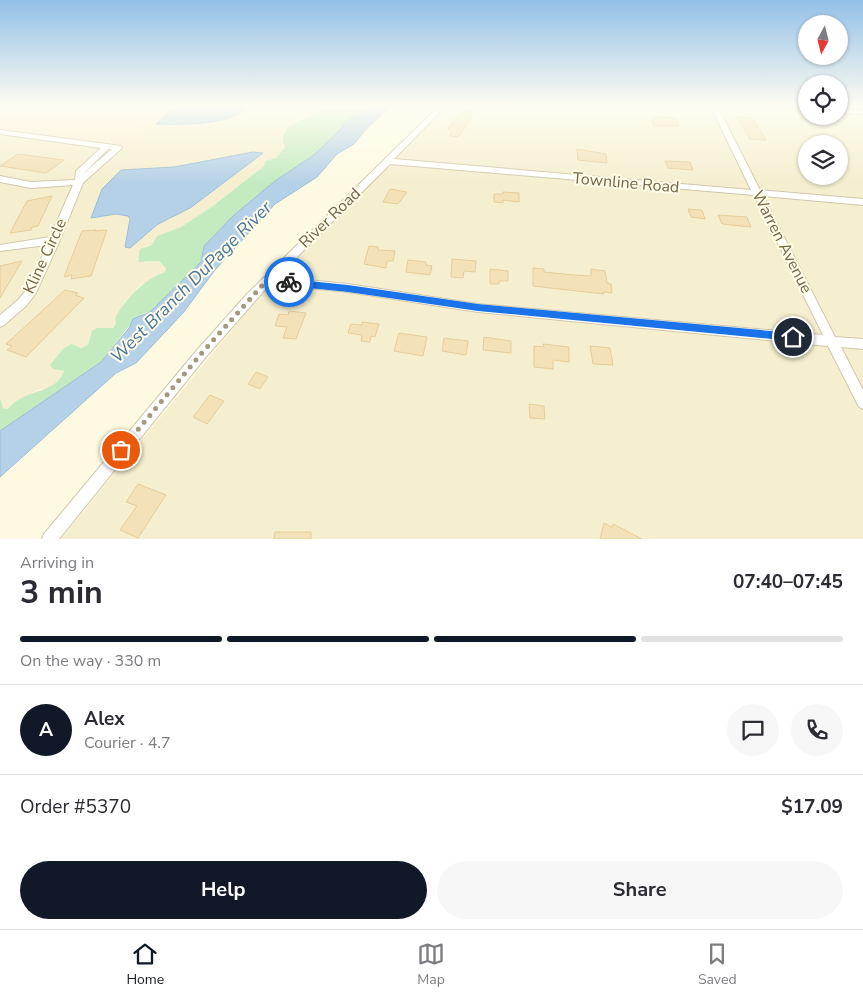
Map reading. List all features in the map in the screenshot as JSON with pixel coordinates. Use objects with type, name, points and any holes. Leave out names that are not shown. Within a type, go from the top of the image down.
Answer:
[{"type":"street","points":[[1,132],[107,146]]},
{"type":"street","name":"River Road","points":[[49,539],[195,361],[267,280],[417,132]]},
{"type":"street","name":"Warren Avenue","points":[[727,132],[863,403]]},
{"type":"street","name":"Kline Circle","points":[[0,322],[27,297],[55,240],[79,182],[79,173],[107,146],[118,148],[79,182]]},
{"type":"street","name":"Townline Road","points":[[388,161],[863,202]]},
{"type":"street","points":[[0,179],[35,185],[79,182]]},
{"type":"street","points":[[0,185],[14,182]]},
{"type":"street","points":[[0,248],[55,240]]},
{"type":"street","points":[[267,280],[348,288],[478,308],[863,344]]},
{"type":"shaded area","points":[[140,132],[285,132],[285,146],[276,158],[265,161],[264,166],[213,206],[181,227],[157,236],[152,245],[146,246],[144,263],[159,261],[166,268],[165,272],[138,287],[112,328],[92,331],[88,345],[57,357],[50,365],[53,369],[64,371],[62,377],[51,387],[38,390],[7,409],[3,408],[0,398],[0,133],[125,149],[130,141]]},
{"type":"shaded area","points":[[140,132],[130,141],[125,149],[0,133]]},
{"type":"shaded area","points":[[421,132],[863,132],[863,539],[61,539],[261,294]]},
{"type":"green space","points":[[285,132],[338,132],[314,155],[275,181],[233,216],[204,246],[201,262],[150,312],[144,313],[132,322],[101,362],[0,431],[0,398],[3,408],[7,409],[18,400],[57,382],[64,371],[53,369],[50,365],[63,349],[71,344],[81,348],[88,345],[92,331],[97,328],[113,328],[116,323],[115,318],[130,297],[150,279],[165,272],[166,268],[159,261],[138,262],[140,249],[152,245],[157,236],[181,227],[213,206],[264,166],[265,161],[276,158],[285,147],[283,139]]},
{"type":"water","name":"West Branch DuPage River","points":[[338,132],[364,132],[354,144],[337,154],[317,177],[275,204],[215,270],[183,313],[136,363],[116,373],[0,477],[0,431],[101,362],[129,328],[133,319],[150,312],[201,262],[204,246],[233,216],[275,181],[314,155]]},
{"type":"water","points":[[253,152],[263,153],[190,208],[158,224],[130,248],[125,247],[130,219],[128,216],[116,214],[91,218],[102,189],[121,170],[174,167]]},
{"type":"building","points":[[451,132],[462,132],[458,137],[450,136]]},
{"type":"building","points":[[746,132],[761,132],[766,140],[750,139]]},
{"type":"building","points":[[577,149],[606,154],[607,163],[578,160]]},
{"type":"building","points":[[18,154],[64,160],[46,173],[0,166]]},
{"type":"building","points":[[665,161],[690,162],[693,170],[668,168]]},
{"type":"building","points":[[390,189],[407,192],[398,204],[383,202]]},
{"type":"building","points":[[503,192],[519,193],[519,202],[503,200],[503,203],[494,202],[494,194],[503,194]]},
{"type":"building","points":[[52,196],[38,226],[32,227],[31,230],[10,233],[27,201]]},
{"type":"building","points":[[688,209],[702,210],[705,219],[691,217]]},
{"type":"building","points":[[718,215],[747,217],[751,227],[722,224]]},
{"type":"building","points":[[107,230],[91,276],[71,279],[72,275],[64,277],[82,231]]},
{"type":"building","points":[[369,246],[378,247],[378,250],[395,251],[393,261],[387,261],[386,268],[364,264]]},
{"type":"building","points":[[452,259],[476,261],[475,272],[464,271],[463,278],[451,277]]},
{"type":"building","points":[[408,260],[426,262],[426,265],[432,266],[430,275],[406,272]]},
{"type":"building","points":[[22,261],[0,298],[0,266]]},
{"type":"building","points":[[533,268],[544,269],[544,272],[591,276],[591,269],[605,271],[607,283],[611,284],[612,293],[603,292],[604,294],[533,286]]},
{"type":"building","points":[[490,269],[508,271],[508,281],[490,284]]},
{"type":"building","points":[[65,290],[78,293],[75,295],[84,298],[26,357],[7,350],[12,346],[6,344]]},
{"type":"building","points":[[289,311],[306,313],[296,339],[283,338],[287,327],[275,326],[279,314],[288,315]]},
{"type":"building","points":[[362,322],[379,324],[375,337],[371,336],[370,342],[361,341],[362,335],[348,333],[351,324],[362,325]]},
{"type":"building","points":[[399,333],[427,337],[423,356],[394,351]]},
{"type":"building","points":[[484,337],[511,341],[511,353],[483,350]]},
{"type":"building","points":[[444,338],[468,341],[466,355],[442,351]]},
{"type":"building","points":[[543,344],[569,347],[569,362],[553,360],[553,369],[534,367],[534,346],[544,347]]},
{"type":"building","points":[[590,346],[610,348],[613,365],[593,364]]},
{"type":"building","points":[[256,372],[268,377],[260,389],[248,384]]},
{"type":"building","points":[[210,395],[224,401],[207,424],[193,417]]},
{"type":"building","points":[[529,404],[544,406],[545,419],[530,418]]},
{"type":"building","points":[[138,484],[166,495],[138,538],[120,530],[137,506],[126,502]]},
{"type":"building","points":[[604,523],[612,527],[613,524],[642,539],[600,539]]},
{"type":"building","points":[[275,532],[311,532],[311,539],[274,539]]},
{"type":"way so far","points":[[121,450],[201,354],[267,280],[289,282]]},
{"type":"route","points":[[289,282],[348,288],[478,308],[793,337]]}]
